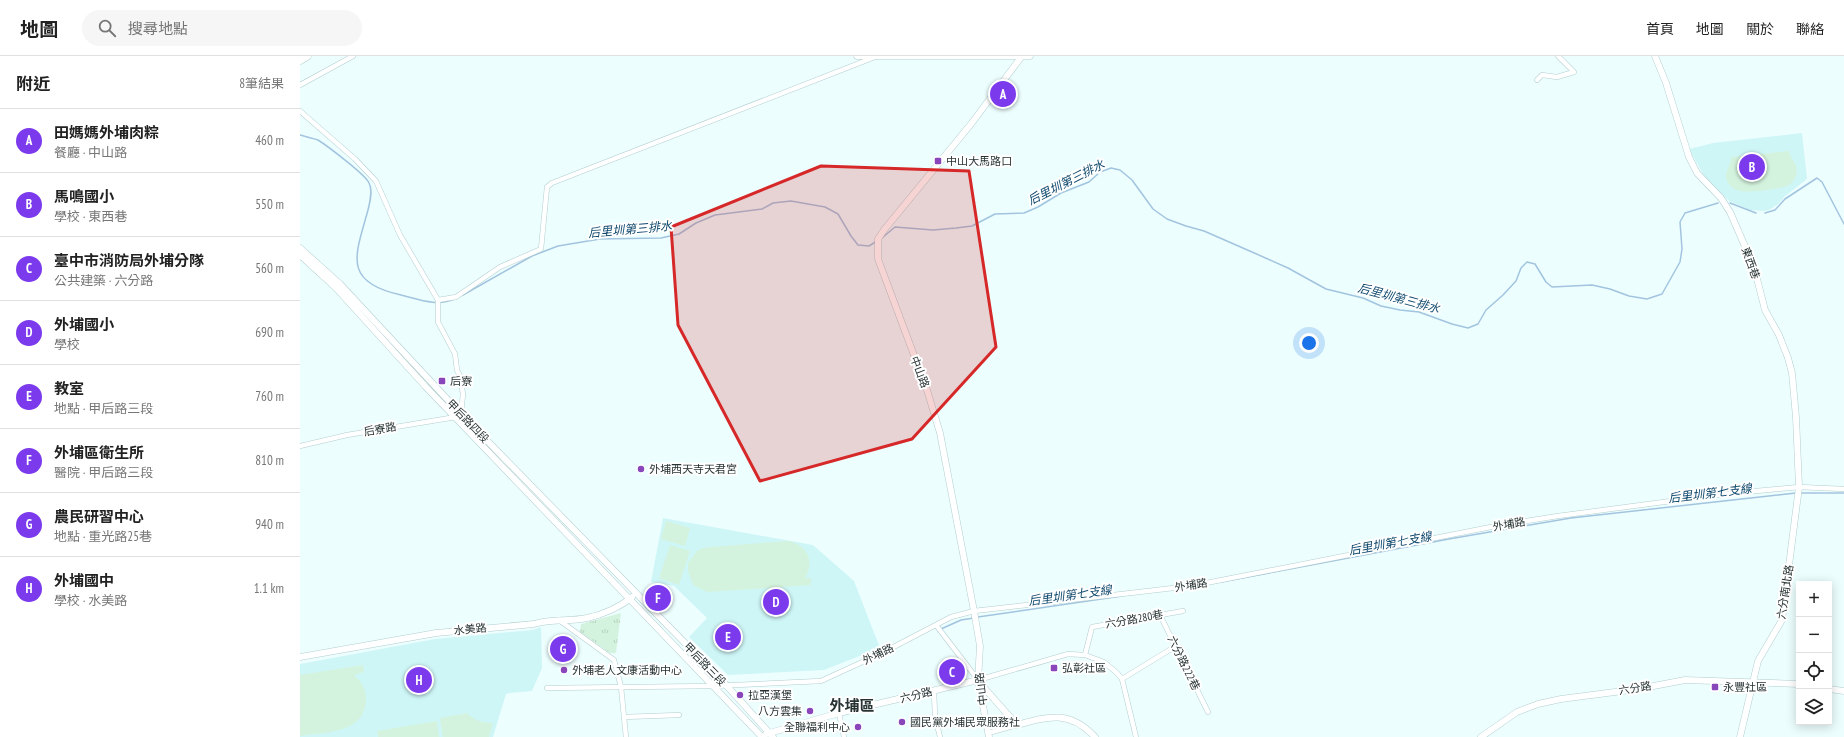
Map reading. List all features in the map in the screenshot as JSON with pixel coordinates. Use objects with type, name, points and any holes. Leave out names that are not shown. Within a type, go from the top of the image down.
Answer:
[{"type":"highway","points":[[300,60],[307,56]]},
{"type":"street","points":[[300,85],[353,56]]},
{"type":"street","points":[[857,56],[1030,56]]},
{"type":"street","name":"中山路","points":[[989,735],[978,680],[980,646],[940,433],[927,390],[878,259],[878,239],[972,124],[1022,56]]},
{"type":"street","points":[[1537,80],[1542,75],[1557,77],[1574,72],[1558,56]]},
{"type":"street","name":"東西巷","points":[[1655,56],[1666,83],[1688,157],[1697,173],[1721,198],[1730,212],[1754,267],[1765,310],[1779,335],[1788,358],[1792,373],[1796,417],[1799,487]]},
{"type":"street","points":[[438,300],[456,297],[500,267],[541,249],[547,187],[552,183],[875,57]]},
{"type":"street","points":[[300,111],[355,159],[376,181],[400,235],[438,300],[438,322],[455,354],[457,370],[460,376],[463,394],[458,416]]},
{"type":"street","name":"甲后路四段","points":[[300,248],[340,284],[458,416],[636,594]]},
{"type":"street","name":"甲后路四段","points":[[300,255],[336,288],[631,599]]},
{"type":"street","name":"后寮路","points":[[300,446],[362,432],[458,416]]},
{"type":"street","name":"外埔路","points":[[547,688],[714,686],[821,681],[884,652],[951,617],[974,611],[1191,586],[1501,525],[1724,494],[1799,487],[1844,488]]},
{"type":"street","name":"六分南北路","points":[[1740,737],[1758,661],[1782,620],[1799,487]]},
{"type":"street","name":"水美路","points":[[300,657],[436,633],[587,618],[610,610],[631,599],[636,594]]},
{"type":"street","name":"甲后路三段","points":[[636,594],[726,685],[771,735]]},
{"type":"street","name":"甲后路三段","points":[[631,599],[761,737]]},
{"type":"street","name":"六分路280巷","points":[[1085,656],[1092,627],[1183,611]]},
{"type":"street","name":"六分路222巷","points":[[1160,615],[1208,712]]},
{"type":"street","points":[[559,620],[614,660],[621,687],[626,737]]},
{"type":"street","points":[[936,625],[978,680],[1017,725]]},
{"type":"street","points":[[1122,679],[1176,646]]},
{"type":"street","points":[[978,680],[1068,654],[1085,656],[1104,662],[1122,679],[1136,737]]},
{"type":"street","name":"六分路","points":[[761,737],[839,713],[978,680]]},
{"type":"street","name":"六分路","points":[[1481,737],[1517,712],[1538,704],[1555,700],[1638,689],[1685,680],[1753,681],[1796,684]]},
{"type":"street","points":[[1832,689],[1844,691]]},
{"type":"street","points":[[934,691],[935,716],[940,737]]},
{"type":"street","points":[[839,713],[844,737]]},
{"type":"street","points":[[624,718],[678,716]]},
{"type":"street","points":[[989,735],[1044,717],[1066,718],[1077,722],[1095,737]]},
{"type":"highlighted area","points":[[821,166],[969,171],[996,347],[912,439],[760,481],[678,325],[671,227]]},
{"type":"shaded area","points":[[1802,133],[1807,179],[1785,196],[1778,204],[1769,210],[1764,211],[1750,210],[1729,201],[1704,176],[1689,149],[1713,143]]},
{"type":"shaded area","points":[[663,518],[813,545],[854,581],[880,648],[824,670],[728,675],[689,637],[707,618],[674,586],[651,582]]},
{"type":"shaded area","points":[[541,627],[542,668],[532,691],[506,694],[493,737],[300,737],[300,664],[435,639],[533,630]]},
{"type":"green space","points":[[1789,151],[1796,165],[1797,172],[1795,178],[1789,185],[1757,191],[1740,191],[1732,187],[1726,179],[1731,157]]},
{"type":"green space","points":[[666,521],[690,528],[685,546],[661,539]]},
{"type":"green space","points":[[788,541],[800,546],[808,555],[809,566],[805,578],[811,578],[811,585],[707,592],[693,585],[688,571],[688,563],[697,551],[703,548]]},
{"type":"green space","points":[[670,545],[690,551],[679,585],[659,578]]},
{"type":"green space","points":[[621,613],[616,653],[610,653],[580,632],[581,624]]},
{"type":"green space","points":[[363,665],[364,672],[354,675],[363,687],[366,694],[366,702],[363,712],[358,720],[341,730],[300,736],[300,675]]},
{"type":"green space","points":[[467,713],[478,721],[493,723],[489,737],[443,737],[440,718]]},
{"type":"green space","points":[[437,721],[439,737],[378,737],[377,731]]},
{"type":"waterway","name":"后里圳第三排水","points":[[300,135],[318,140],[354,167],[369,183],[371,189],[370,200],[357,253],[361,274],[369,282],[382,289],[401,295],[428,302],[441,302],[454,299]]},
{"type":"waterway","name":"后里圳第三排水","points":[[882,238],[895,227],[933,230],[956,228],[972,226],[995,214],[1024,213],[1038,207],[1061,193],[1089,182],[1100,172],[1111,168],[1120,170],[1132,180],[1153,209],[1167,219],[1204,231],[1252,252],[1288,268],[1326,289],[1363,298],[1381,306],[1419,312],[1468,328],[1478,324],[1486,310],[1516,281],[1521,268],[1527,262],[1535,264],[1546,282],[1552,287],[1592,285],[1610,289],[1629,296],[1647,299],[1662,294],[1680,262],[1682,249],[1680,222],[1685,213],[1718,203]]},
{"type":"waterway","name":"后里圳第三排水","points":[[1765,213],[1775,210],[1785,199],[1817,178],[1822,182],[1844,224]]},
{"type":"waterway","name":"后里圳第三排水","points":[[463,295],[532,256],[558,246],[600,239],[661,238],[679,234],[696,223],[715,215],[762,209],[773,203],[791,201],[825,207],[838,214],[858,245],[869,246],[877,241]]},
{"type":"waterway","name":"后里圳第三排水","points":[[1730,203],[1756,213]]},
{"type":"waterway","name":"后里圳第七支線","points":[[1221,582],[1449,539],[1571,518],[1796,493]]},
{"type":"waterway","name":"后里圳第七支線","points":[[1800,493],[1844,493]]},
{"type":"waterway","name":"后里圳第七支線","points":[[978,617],[1122,596]]},
{"type":"waterway","name":"后里圳第七支線","points":[[941,629],[961,620],[974,618]]},
{"type":"place","name":"田媽媽外埔肉粽","points":[[1003,94]]},
{"type":"place","name":"中山大馬路口","points":[[938,161]]},
{"type":"place","name":"馬鳴國小","points":[[1752,167]]},
{"type":"place","name":"后寮","points":[[442,381]]},
{"type":"place","name":"外埔西天寺天君宮","points":[[641,469]]},
{"type":"place","name":"外埔區衛生所","points":[[658,598]]},
{"type":"place","name":"外埔國小","points":[[776,602]]},
{"type":"place","name":"教室","points":[[728,637]]},
{"type":"place","name":"農民研習中心","points":[[563,649]]},
{"type":"place","name":"弘彰社區","points":[[1054,668]]},
{"type":"place","name":"外埔老人文康活動中心","points":[[564,670]]},
{"type":"place","name":"臺中市消防局外埔分隊","points":[[952,672]]},
{"type":"place","name":"外埔國中","points":[[419,680]]},
{"type":"place","name":"永豐社區","points":[[1715,687]]},
{"type":"place","name":"拉亞漢堡","points":[[740,695]]},
{"type":"place","name":"八方雲集","points":[[810,711]]},
{"type":"place","name":"國民黨外埔民眾服務社","points":[[902,722]]},
{"type":"place","name":"全聯福利中心","points":[[858,727]]},
{"type":"district","name":"外埔區","points":[[852,705]]}]
